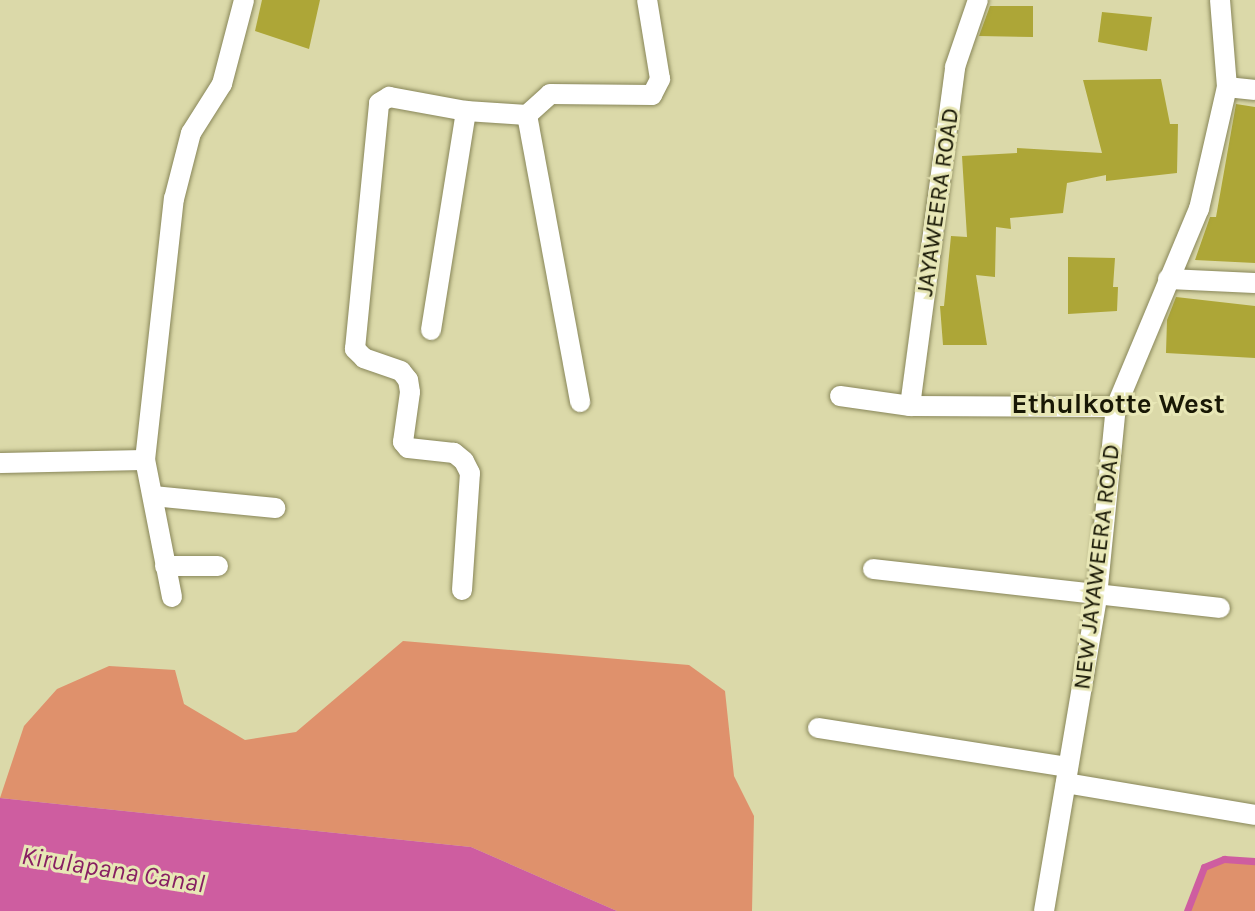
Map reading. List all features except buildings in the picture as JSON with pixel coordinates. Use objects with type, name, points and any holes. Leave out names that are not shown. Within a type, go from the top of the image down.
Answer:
[{"type":"street","points":[[172,597],[145,460],[174,199],[191,133],[222,84],[244,0]]},
{"type":"street","points":[[462,590],[470,473],[464,461],[454,453],[408,448],[403,442],[410,392],[408,380],[401,371],[364,358],[355,349],[379,103],[389,97],[466,111],[527,115],[550,94],[652,95],[660,79],[647,0]]},
{"type":"street","name":"JAYAWEERA ROAD","points":[[910,406],[955,67],[978,0]]},
{"type":"street","points":[[1206,0],[1220,0]]},
{"type":"street","name":"NEW JAYAWEERA ROAD","points":[[1044,911],[1097,596],[1116,407],[1199,209],[1227,87],[1220,0]]},
{"type":"street","points":[[1227,87],[1255,90]]},
{"type":"street","points":[[431,330],[466,111]]},
{"type":"street","points":[[527,115],[580,402]]},
{"type":"street","points":[[1168,279],[1255,283]]},
{"type":"street","points":[[840,396],[910,406],[1116,407]]},
{"type":"street","points":[[0,463],[145,460]]},
{"type":"street","points":[[153,496],[275,508]]},
{"type":"street","points":[[165,566],[218,566]]},
{"type":"street","points":[[873,569],[1220,608]]},
{"type":"street","points":[[818,728],[1067,775],[1255,815]]},
{"type":"shaded area","points":[[403,641],[689,665],[725,691],[734,776],[754,816],[752,911],[617,911],[471,847],[0,798],[24,726],[57,689],[109,666],[175,670],[184,704],[245,740],[296,732]]},
{"type":"shaded area","points":[[1224,859],[1255,861],[1255,911],[1187,911],[1204,867]]},
{"type":"water","name":"Kirulapana Canal","points":[[0,798],[471,847],[617,911],[0,911]]},
{"type":"waterway","points":[[1187,911],[1204,867],[1224,859],[1255,861]]},
{"type":"district","name":"Ethulkotte West","points":[[1118,404]]}]
